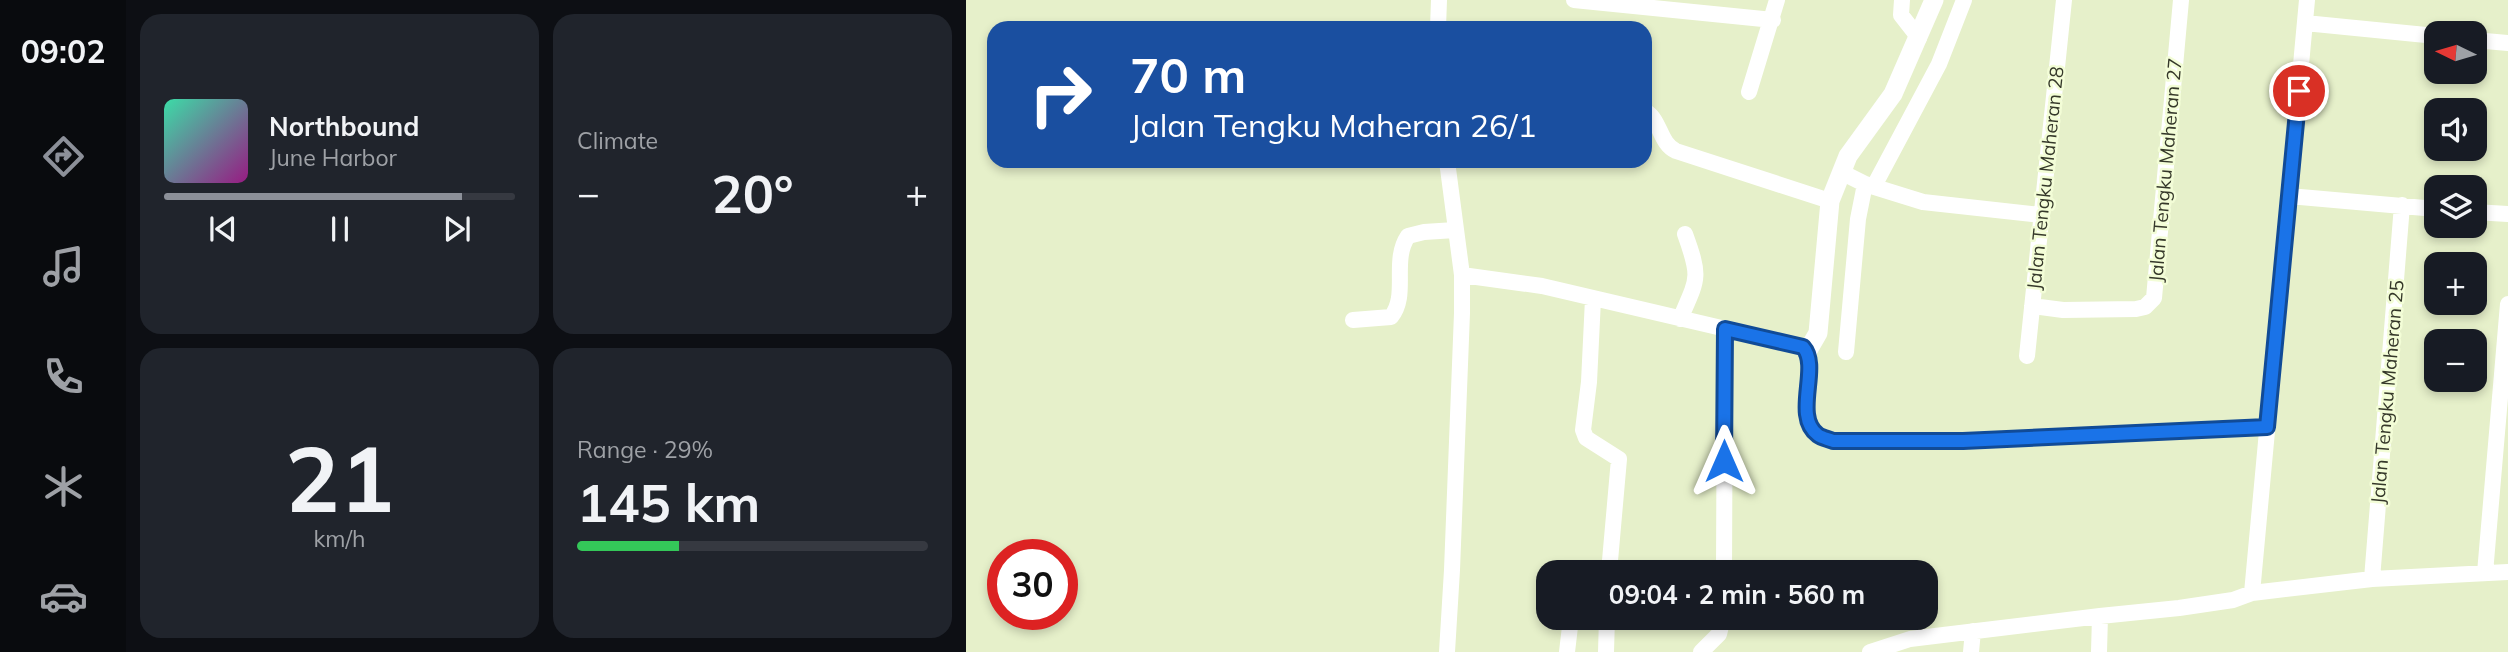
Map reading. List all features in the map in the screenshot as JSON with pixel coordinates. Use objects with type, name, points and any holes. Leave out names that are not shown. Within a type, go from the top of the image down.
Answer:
[{"type":"street","points":[[1438,21],[1439,0]]},
{"type":"street","points":[[1574,0],[1657,5],[1773,20]]},
{"type":"street","points":[[1749,92],[1777,0]]},
{"type":"street","points":[[1902,0],[1901,15],[1919,38]]},
{"type":"street","points":[[1934,0],[1894,94],[1877,119],[1860,137],[1841,172],[1830,201],[1818,334],[1807,352],[1809,422],[1817,435],[1833,441],[1963,441],[2267,427]]},
{"type":"street","points":[[1846,352],[1858,219],[1869,185],[1939,64],[1964,0]]},
{"type":"street","name":"Jalan Tengku Maheran 28","points":[[2027,356],[2064,0]]},
{"type":"street","name":"Jalan Tengku Maheran 27","points":[[2032,306],[2063,310],[2137,309],[2145,307],[2154,298],[2181,0]]},
{"type":"street","points":[[2252,593],[2307,0]]},
{"type":"street","points":[[2305,23],[2424,35]]},
{"type":"street","points":[[2487,41],[2508,43]]},
{"type":"street","points":[[1652,116],[1670,148],[1676,151],[1830,201]]},
{"type":"street","points":[[1447,652],[1462,275],[1448,168]]},
{"type":"street","points":[[1841,172],[1869,185],[1923,202],[2041,215]]},
{"type":"street","points":[[2289,196],[2424,208]]},
{"type":"street","name":"Jalan Tengku Maheran 25","points":[[2372,579],[2402,205]]},
{"type":"street","points":[[2487,213],[2508,214]]},
{"type":"street","points":[[1353,320],[1391,317],[1395,311],[1399,300],[1400,248],[1408,236],[1455,230]]},
{"type":"street","points":[[1680,320],[1693,290],[1697,271],[1685,234]]},
{"type":"street","points":[[1462,275],[1542,286],[1680,320],[1796,344],[1807,352]]},
{"type":"street","points":[[1593,299],[1589,382],[1583,430],[1586,438],[1619,459],[1610,560]]},
{"type":"street","points":[[2485,573],[2508,304]]},
{"type":"street","points":[[1724,560],[1725,329]]},
{"type":"street","points":[[1870,652],[1973,631],[2198,606],[2234,600],[2252,593],[2372,579],[2508,572]]},
{"type":"street","points":[[2099,652],[2100,616]]},
{"type":"street","points":[[1567,652],[1570,630]]},
{"type":"street","points":[[1606,652],[1607,630]]},
{"type":"street","points":[[1701,652],[1720,630]]},
{"type":"street","points":[[1971,652],[1973,631]]},
{"type":"route","points":[[1724,461],[1725,329],[1803,347],[1809,357],[1809,422],[1817,435],[1833,441],[1963,441],[2267,427],[2299,91]]}]
